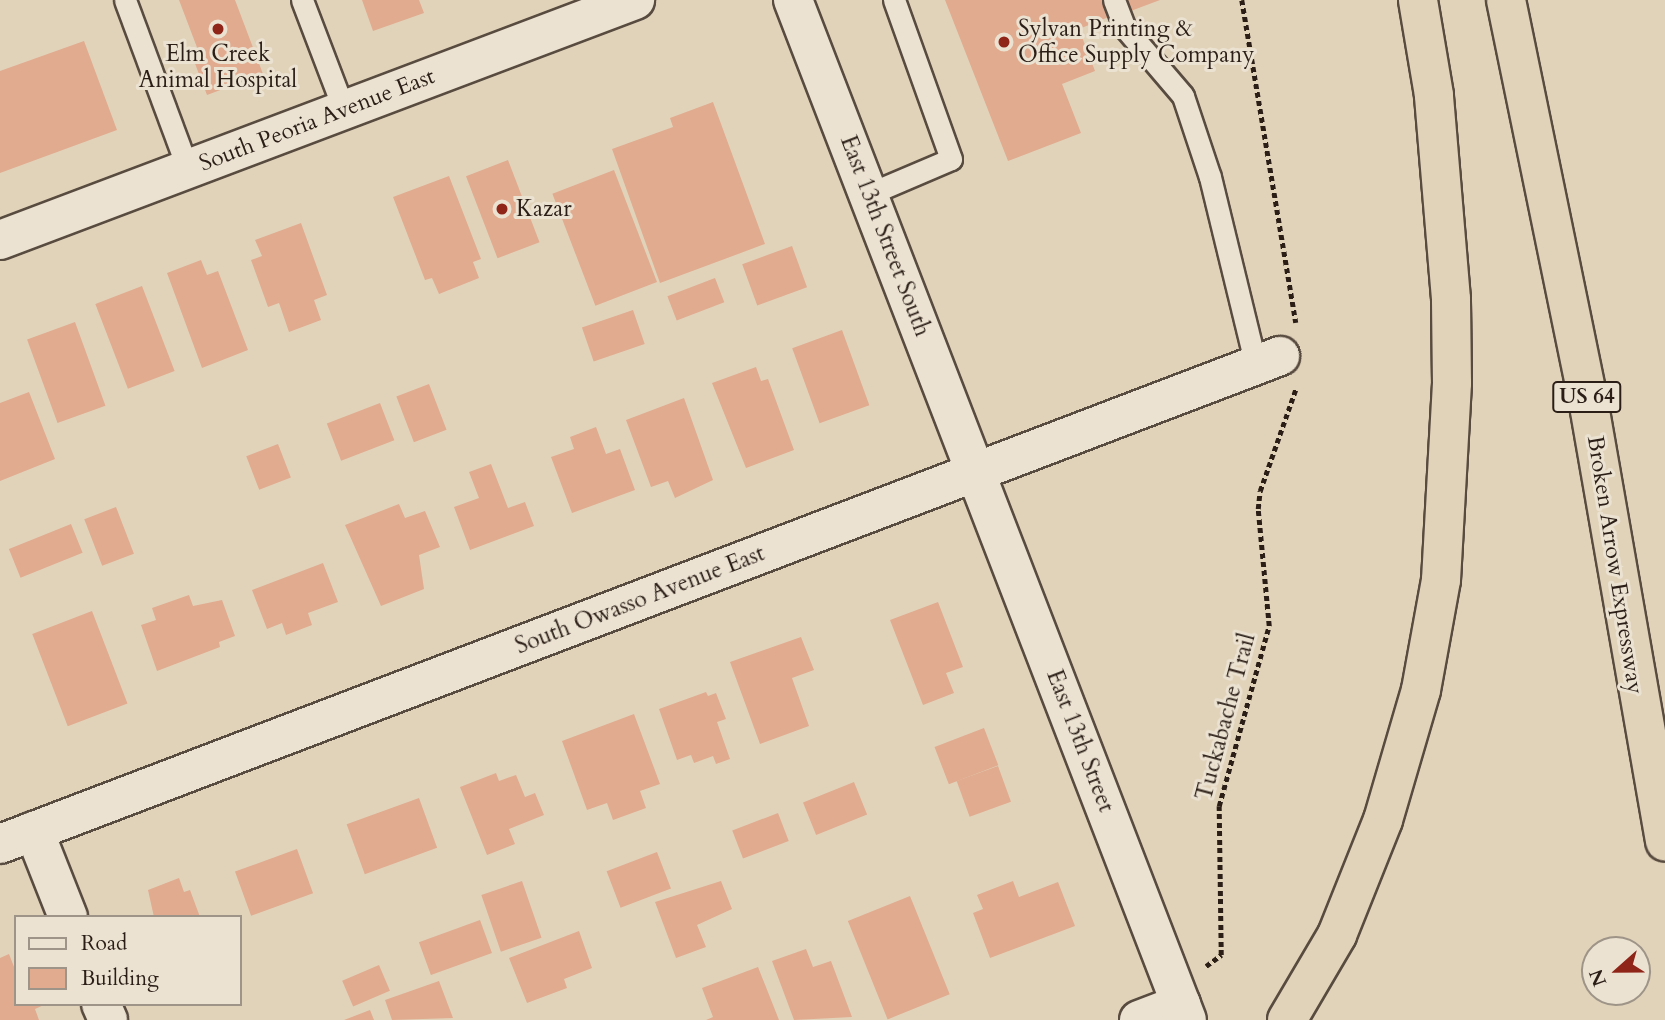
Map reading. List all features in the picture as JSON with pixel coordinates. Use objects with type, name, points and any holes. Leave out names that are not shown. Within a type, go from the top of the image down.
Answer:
[{"type":"highway","points":[[1287,1020],[1337,935],[1383,820],[1421,690],[1445,529],[1452,383],[1451,299],[1441,159],[1418,0]]},
{"type":"highway","name":"Broken Arrow Expressway","points":[[1506,0],[1590,411],[1654,796],[1665,842]]},
{"type":"highway","points":[[1654,796],[1665,870]]},
{"type":"street","name":"South Peoria Avenue East","points":[[0,240],[635,0]]},
{"type":"street","name":"East 13th Street South","points":[[793,0],[978,472]]},
{"type":"street","name":"South Owasso Avenue East","points":[[17,837],[1282,358]]},
{"type":"street","name":"East 13th Street","points":[[978,472],[1183,1011]]},
{"type":"street","points":[[17,837],[67,915]]},
{"type":"street","points":[[1139,1020],[1183,1011]]},
{"type":"lane","points":[[125,0],[188,169]]},
{"type":"lane","points":[[302,0],[344,110]]},
{"type":"lane","points":[[869,194],[951,159],[894,0]]},
{"type":"lane","points":[[1114,0],[1125,28],[1183,96],[1210,177],[1282,358]]},
{"type":"path","name":"Tuckabache Trail","points":[[1183,1011],[1207,964],[1221,955],[1219,806],[1269,626],[1259,500],[1282,358],[1241,0]]},
{"type":"building","name":"Elm Creek Animal Hospital","points":[[179,0],[235,0],[263,74],[207,95],[194,61],[201,58]]},
{"type":"building","points":[[362,0],[419,0],[424,13],[373,31]]},
{"type":"building","name":"Sylvan Printing & Office Supply Company","points":[[945,0],[1105,0],[1111,16],[1079,29],[1095,71],[1062,84],[1081,133],[1008,161]]},
{"type":"building","points":[[1124,0],[1160,0],[1128,12]]},
{"type":"building","points":[[84,41],[117,130],[0,173],[0,71]]},
{"type":"building","points":[[713,102],[765,244],[660,283],[612,149],[673,127],[670,118]]},
{"type":"building","name":"Kazar","points":[[508,160],[540,242],[498,258],[466,176]]},
{"type":"building","points":[[614,170],[657,282],[595,306],[552,194]]},
{"type":"building","points":[[449,176],[481,259],[473,262],[479,278],[439,294],[432,278],[425,280],[393,197]]},
{"type":"building","points":[[301,223],[327,295],[314,300],[321,320],[289,332],[279,303],[268,307],[251,260],[262,256],[255,240]]},
{"type":"building","points":[[792,246],[807,287],[757,305],[742,264]]},
{"type":"building","points":[[201,260],[207,275],[218,271],[248,350],[202,368],[167,273]]},
{"type":"building","points":[[715,278],[724,302],[677,321],[667,296]]},
{"type":"building","points":[[142,286],[175,371],[128,389],[95,304]]},
{"type":"building","points":[[633,310],[645,344],[594,362],[582,328]]},
{"type":"building","points":[[75,322],[105,406],[58,423],[27,339]]},
{"type":"building","points":[[842,330],[869,405],[820,423],[792,348]]},
{"type":"building","points":[[756,367],[761,381],[768,379],[794,450],[746,468],[712,383]]},
{"type":"building","points":[[429,384],[447,430],[414,442],[396,397]]},
{"type":"building","points":[[29,392],[55,459],[0,481],[0,403]]},
{"type":"building","points":[[684,398],[713,480],[675,498],[668,481],[651,487],[626,420]]},
{"type":"building","points":[[380,403],[394,440],[341,461],[327,423]]},
{"type":"building","points":[[596,427],[606,454],[620,449],[635,490],[572,513],[551,457],[574,449],[570,437]]},
{"type":"building","points":[[278,444],[291,478],[259,490],[246,456]]},
{"type":"building","points":[[491,464],[508,508],[525,502],[534,526],[470,550],[454,507],[479,498],[469,472]]},
{"type":"building","points":[[399,504],[405,518],[425,511],[440,547],[419,555],[424,589],[381,606],[345,525]]},
{"type":"building","points":[[116,507],[134,554],[102,566],[84,519]]},
{"type":"building","points":[[71,524],[83,553],[20,578],[9,549]]},
{"type":"building","points":[[323,563],[338,602],[308,613],[312,625],[286,635],[282,623],[267,629],[252,590]]},
{"type":"building","points":[[189,595],[193,606],[222,600],[235,636],[219,642],[220,647],[157,671],[141,625],[156,620],[152,608]]},
{"type":"building","points":[[938,602],[963,667],[946,673],[954,693],[923,705],[890,620]]},
{"type":"building","points":[[92,611],[127,703],[68,726],[32,634]]},
{"type":"building","points":[[801,637],[814,670],[792,678],[809,726],[760,744],[730,662]]},
{"type":"building","points":[[706,692],[708,696],[716,693],[726,719],[717,722],[730,759],[716,764],[713,756],[694,763],[691,755],[677,760],[659,709]]},
{"type":"building","points":[[634,714],[660,784],[640,791],[646,808],[613,820],[607,803],[587,810],[562,741]]},
{"type":"building","points":[[984,728],[998,765],[949,784],[935,747]]},
{"type":"building","points":[[998,766],[1011,802],[970,817],[957,781]]},
{"type":"building","points":[[496,773],[499,781],[516,775],[525,797],[535,793],[544,815],[509,829],[515,844],[487,855],[460,787]]},
{"type":"building","points":[[854,782],[867,814],[816,835],[803,803]]},
{"type":"building","points":[[419,798],[437,848],[365,874],[347,824]]},
{"type":"building","points":[[778,813],[789,841],[743,859],[732,831]]},
{"type":"building","points":[[297,849],[313,893],[251,916],[235,872]]},
{"type":"building","points":[[657,852],[671,888],[621,908],[607,871]]},
{"type":"building","points":[[179,878],[184,892],[190,890],[199,915],[154,915],[148,890]]},
{"type":"building","points":[[522,881],[542,938],[501,952],[481,895]]},
{"type":"building","points":[[721,881],[732,909],[697,925],[706,947],[676,958],[655,902]]},
{"type":"building","points":[[1013,881],[1019,897],[1058,882],[1075,926],[990,958],[973,913],[983,909],[977,895]]},
{"type":"building","points":[[910,896],[950,994],[888,1019],[848,921]]},
{"type":"building","points":[[480,920],[492,953],[431,975],[419,942]]},
{"type":"building","points":[[579,931],[592,968],[564,979],[567,988],[527,1003],[509,958]]},
{"type":"building","points":[[806,949],[813,967],[831,961],[852,1017],[794,1020],[772,961]]},
{"type":"building","points":[[9,954],[14,967],[14,1006],[42,1006],[35,1009],[39,1020],[0,1020],[0,958]]},
{"type":"building","points":[[379,965],[390,991],[353,1006],[342,981]]},
{"type":"building","points":[[758,967],[779,1020],[706,1020],[713,1017],[702,988]]},
{"type":"building","points":[[439,981],[453,1018],[392,1020],[385,1000]]},
{"type":"building","points":[[370,1010],[374,1020],[344,1020]]},
{"type":"place","name":"Elm Creek Animal Hospital","points":[[218,29]]},
{"type":"place","name":"Sylvan Printing & Office Supply Company","points":[[1004,42]]},
{"type":"place","name":"Kazar","points":[[502,209]]}]
